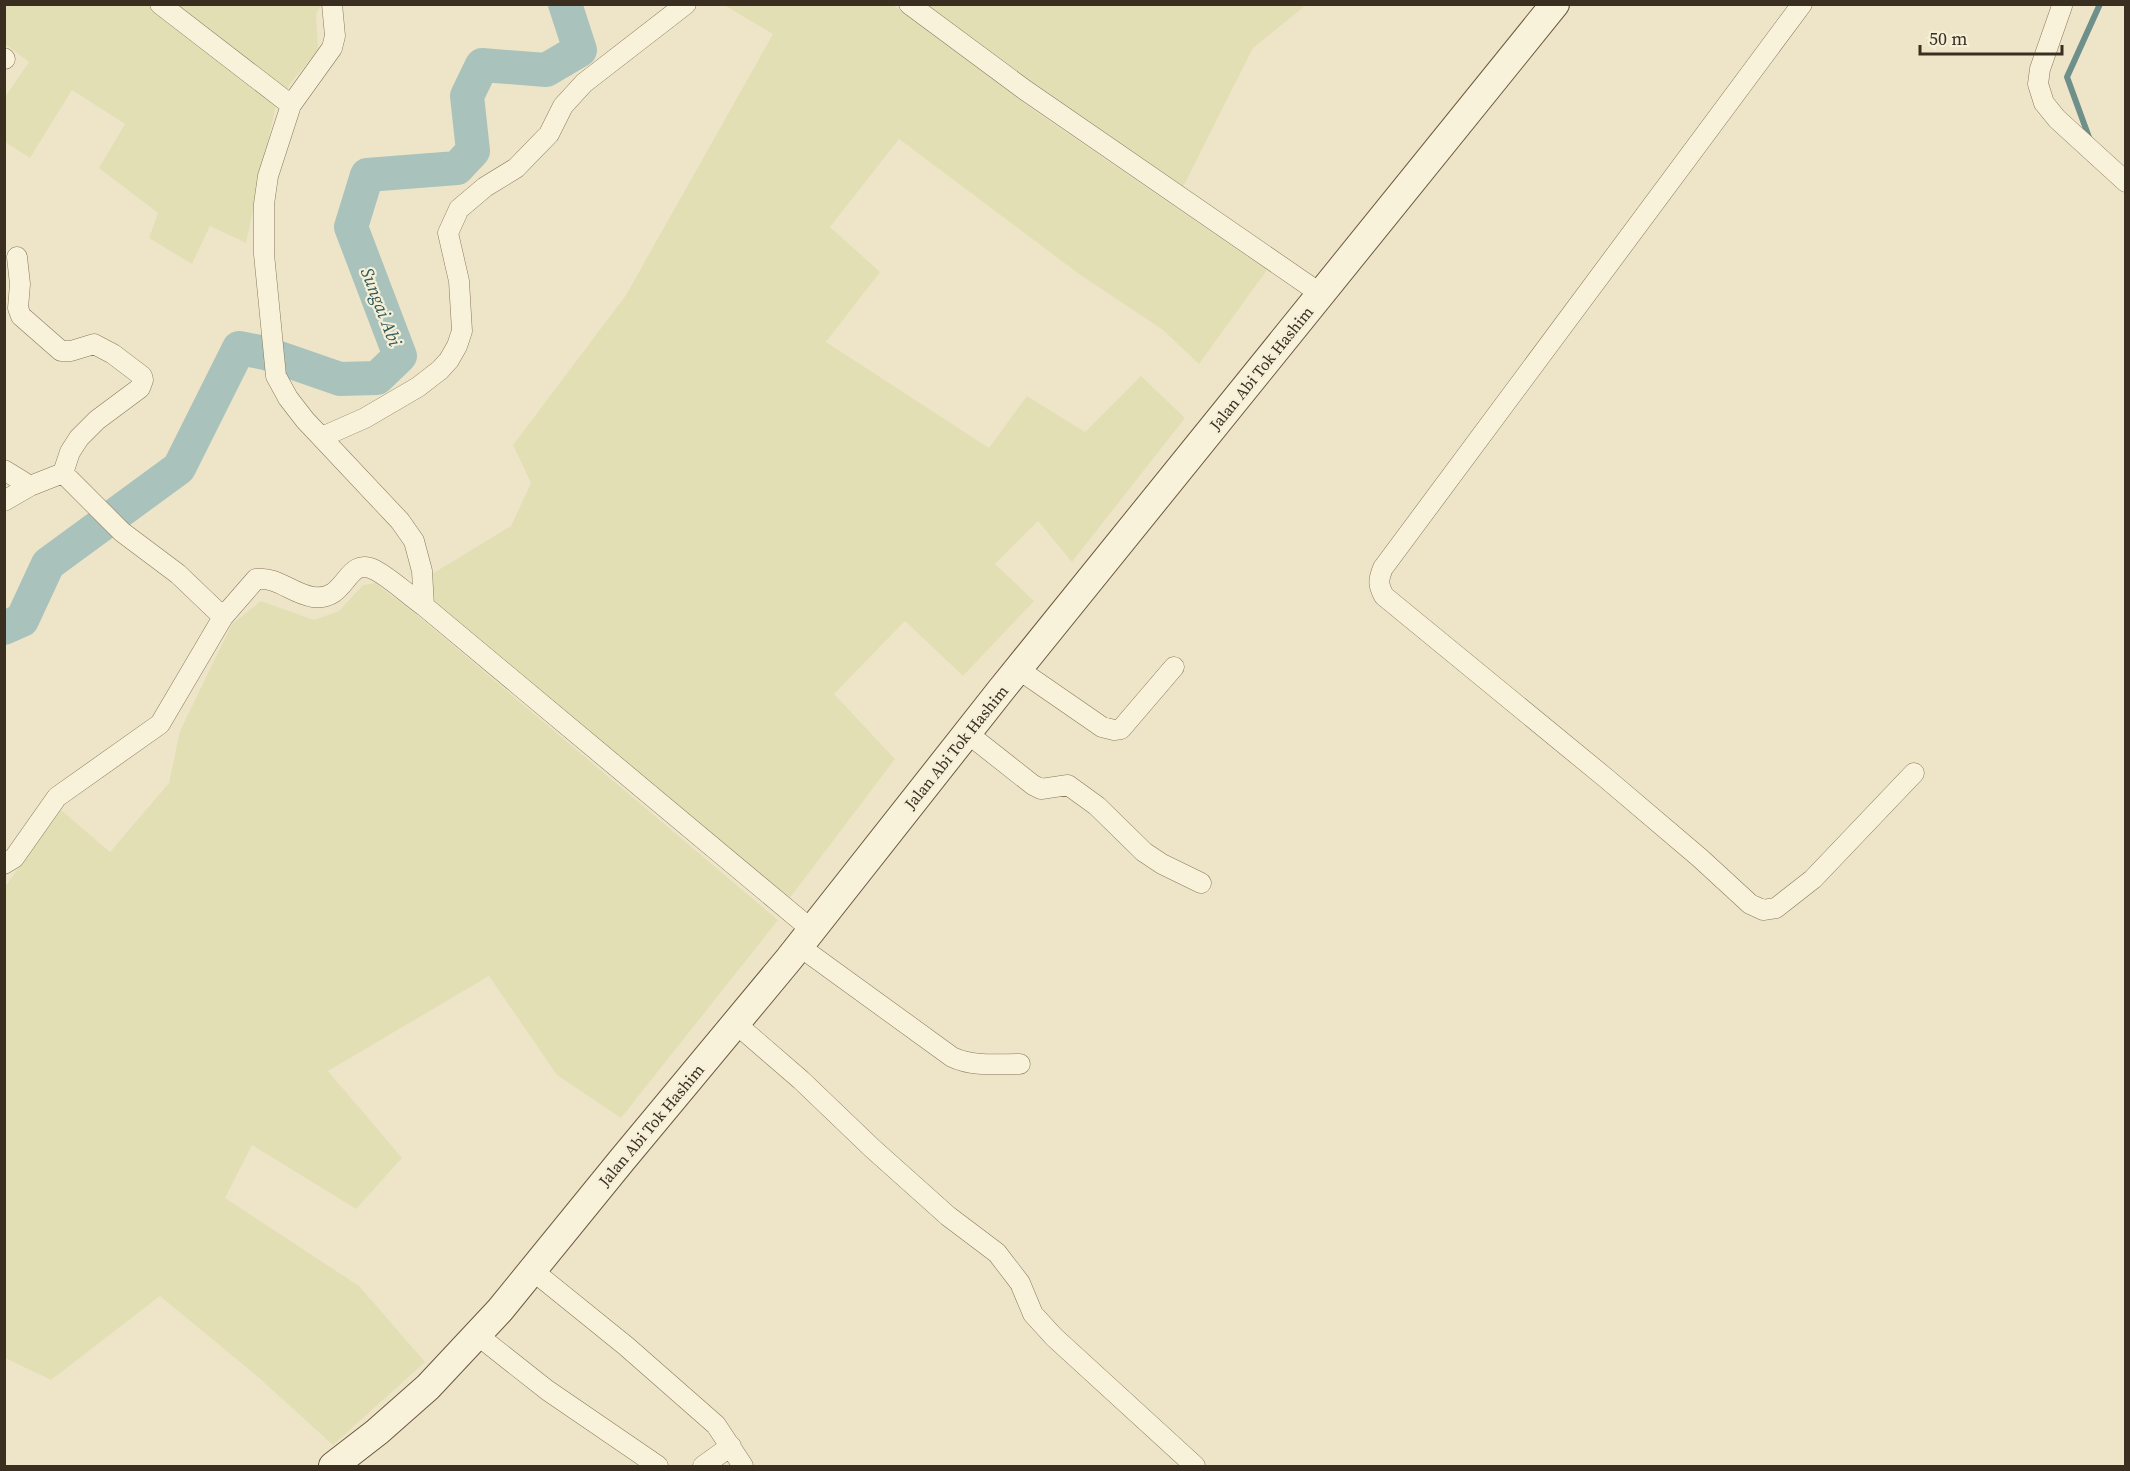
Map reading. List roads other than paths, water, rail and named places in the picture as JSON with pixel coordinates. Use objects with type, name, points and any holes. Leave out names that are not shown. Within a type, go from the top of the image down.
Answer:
[{"type":"main road","name":"Jalan Abi Tok Hashim","points":[[333,1467],[428,1388],[500,1310],[805,938],[1018,669],[1555,4]]},
{"type":"street","points":[[160,4],[291,105]]},
{"type":"street","points":[[332,4],[335,36],[332,48],[291,105],[268,176],[264,204],[266,284],[276,376],[288,398],[400,521],[414,541],[422,571],[424,606]]},
{"type":"street","points":[[322,437],[365,418],[418,387],[449,360],[462,331],[459,281],[448,233],[459,209],[485,187],[516,168],[549,134],[562,106],[584,83],[686,4]]},
{"type":"street","points":[[909,4],[1025,90],[1321,294]]},
{"type":"street","points":[[1802,4],[1383,568],[1378,585],[1384,596],[1607,779],[1700,858],[1749,904],[1763,910],[1776,908],[1813,879],[1914,773]]},
{"type":"street","points":[[2062,6],[2040,69],[2038,84],[2044,103],[2057,119],[2126,182]]},
{"type":"street","points":[[16,257],[20,284],[18,308],[21,316],[61,351],[71,351],[94,344],[113,354],[142,376],[143,380],[140,388],[98,420],[79,438],[70,452],[63,473]]},
{"type":"street","points":[[4,470],[30,486]]},
{"type":"street","points":[[4,501],[30,486],[63,473]]},
{"type":"street","points":[[63,473],[122,532],[178,574],[223,617]]},
{"type":"street","points":[[4,864],[14,858],[57,796],[139,741],[160,724],[223,617],[256,579],[269,578],[302,594],[320,597],[331,595],[355,569],[363,567],[374,570],[424,606],[805,938],[952,1057],[973,1064],[1020,1064]]},
{"type":"street","points":[[1018,669],[1102,727],[1114,730],[1121,729],[1174,667]]},
{"type":"street","points":[[967,733],[1033,785],[1041,789],[1068,785],[1097,806],[1143,852],[1201,883]]},
{"type":"street","points":[[735,1023],[801,1080],[948,1216],[997,1253],[1020,1283],[1033,1314],[1054,1337],[1195,1467]]},
{"type":"street","points":[[532,1270],[626,1346],[716,1425],[743,1467]]},
{"type":"street","points":[[476,1334],[547,1390],[658,1467]]},
{"type":"street","points":[[703,1467],[731,1446]]},
{"type":"waterway","name":"Sungai Abi","points":[[4,628],[22,620],[48,564],[179,468],[239,348],[265,353],[340,379],[377,378],[400,356],[351,227],[367,175],[457,168],[473,151],[467,96],[482,65],[546,70],[580,50],[565,4]]},
{"type":"waterway","points":[[2090,140],[2067,77],[2100,4]]}]
